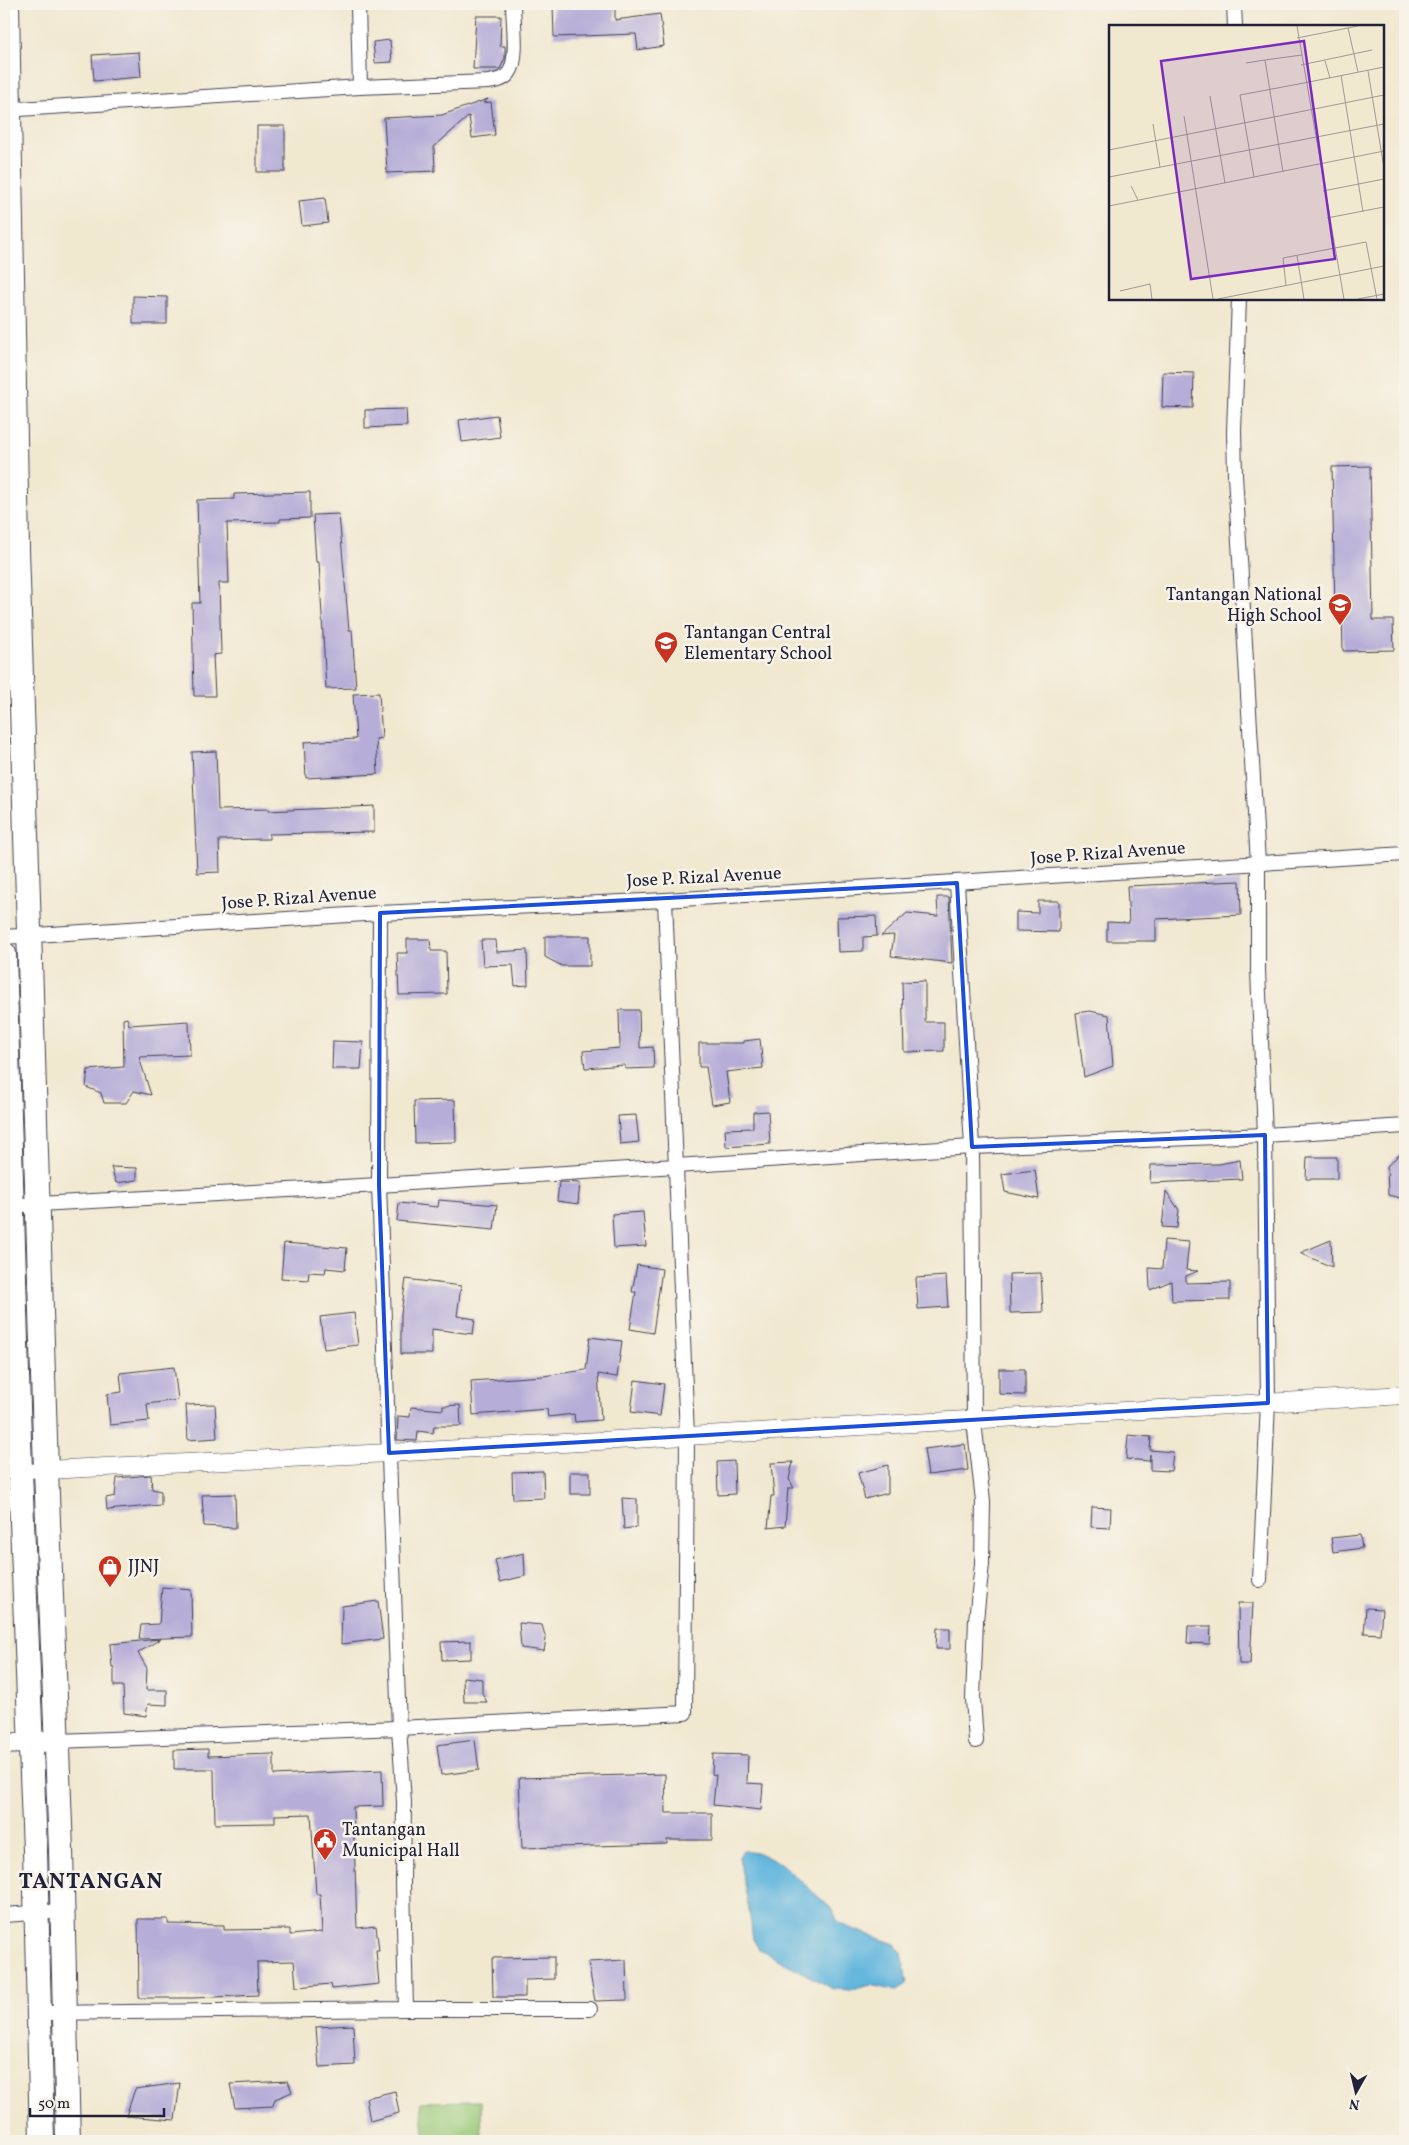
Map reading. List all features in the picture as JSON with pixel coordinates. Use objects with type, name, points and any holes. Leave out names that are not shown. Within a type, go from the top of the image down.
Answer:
[{"type":"highway","points":[[7,4],[6,110],[11,292],[10,409],[17,550],[13,679],[30,936],[37,1204],[57,1741],[68,2141]]},
{"type":"highway","points":[[4,954],[12,1471],[31,1742],[42,2141]]},
{"type":"main road","points":[[4,1744],[57,1741]]},
{"type":"street","points":[[358,4],[360,87]]},
{"type":"street","points":[[6,110],[360,87],[501,80],[509,73],[514,62],[513,4]]},
{"type":"street","points":[[1234,4],[1235,25]]},
{"type":"street","points":[[1239,300],[1234,431],[1235,475],[1258,863],[1258,970],[1265,1135],[1268,1403],[1260,1580]]},
{"type":"street","name":"Jose P. Rizal Avenue","points":[[4,937],[380,913],[665,900],[957,883],[1405,854]]},
{"type":"street","points":[[957,883],[972,1147],[974,1421],[983,1501],[982,1564],[976,1620],[973,1699],[976,1741]]},
{"type":"street","points":[[57,1741],[399,1728],[686,1713],[687,1436],[665,900]]},
{"type":"street","points":[[380,913],[380,1185],[399,1728],[404,1802],[406,2009]]},
{"type":"street","points":[[8,1206],[380,1185],[972,1147],[1265,1135],[1405,1126]]},
{"type":"street","points":[[12,1471],[390,1453],[1405,1395]]},
{"type":"street","points":[[4,1915],[62,1911]]},
{"type":"street","points":[[39,2013],[590,2009]]},
{"type":"highlighted area","points":[[957,883],[972,1147],[1265,1135],[1268,1403],[389,1453],[379,1185],[380,913]]},
{"type":"green space","points":[[481,2101],[482,2141],[425,2141],[421,2102]]},
{"type":"water","points":[[743,1850],[756,1852],[780,1863],[830,1907],[839,1923],[895,1944],[902,1953],[907,1984],[896,1991],[871,1985],[851,1990],[833,1989],[759,1949],[753,1939],[739,1857]]},
{"type":"building","points":[[553,4],[615,4],[615,20],[660,14],[664,46],[638,50],[636,34],[554,37]]},
{"type":"building","points":[[476,16],[501,16],[500,46],[505,46],[505,58],[500,69],[473,69]]},
{"type":"building","points":[[390,40],[392,62],[375,63],[373,42]]},
{"type":"building","points":[[139,52],[141,77],[94,81],[92,55]]},
{"type":"building","points":[[488,99],[483,103],[491,102],[495,135],[472,138],[469,116],[434,147],[435,171],[387,173],[384,118],[442,115]]},
{"type":"building","points":[[257,126],[285,126],[285,172],[257,172]]},
{"type":"building","points":[[325,198],[328,223],[302,226],[299,201]]},
{"type":"building","points":[[133,296],[167,297],[167,324],[133,324]]},
{"type":"building","points":[[1163,372],[1194,373],[1193,408],[1162,407]]},
{"type":"building","points":[[406,409],[407,426],[365,428],[365,410]]},
{"type":"building","points":[[497,415],[500,437],[462,442],[459,420]]},
{"type":"building","points":[[1370,466],[1373,620],[1393,620],[1394,650],[1343,651],[1342,611],[1335,611],[1332,467]]},
{"type":"building","points":[[310,492],[310,518],[280,519],[280,522],[227,523],[229,583],[219,583],[221,654],[213,655],[215,696],[194,696],[192,603],[200,603],[197,500],[234,499],[234,494]]},
{"type":"building","points":[[339,514],[349,630],[352,630],[356,688],[326,689],[319,562],[316,562],[313,515]]},
{"type":"building","points":[[379,693],[382,738],[376,739],[378,774],[306,778],[304,742],[356,739],[353,694]]},
{"type":"building","points":[[216,751],[218,810],[268,809],[268,811],[374,806],[374,832],[269,834],[269,839],[219,840],[220,872],[197,873],[192,752]]},
{"type":"building","points":[[1240,881],[1241,915],[1156,919],[1156,941],[1107,941],[1107,922],[1129,923],[1127,886]]},
{"type":"building","points":[[937,897],[949,897],[952,963],[891,956],[894,935],[881,936],[907,913],[938,916]]},
{"type":"building","points":[[1038,901],[1059,901],[1059,932],[1016,931],[1016,912],[1038,913]]},
{"type":"building","points":[[876,916],[877,936],[863,937],[863,951],[838,952],[837,917]]},
{"type":"building","points":[[545,936],[590,936],[590,966],[562,966],[545,957]]},
{"type":"building","points":[[407,939],[430,939],[431,951],[446,951],[447,994],[399,995],[397,953],[407,953]]},
{"type":"building","points":[[481,940],[496,940],[497,952],[527,950],[528,985],[515,986],[513,965],[483,966]]},
{"type":"building","points":[[925,981],[925,1022],[944,1022],[944,1051],[904,1052],[902,982]]},
{"type":"building","points":[[619,1010],[639,1010],[640,1048],[653,1047],[654,1068],[625,1069],[625,1065],[585,1068],[583,1051],[620,1048]]},
{"type":"building","points":[[1090,1011],[1109,1015],[1113,1066],[1084,1077],[1076,1013]]},
{"type":"building","points":[[127,1018],[129,1025],[189,1021],[190,1055],[139,1057],[151,1095],[134,1091],[126,1103],[104,1103],[101,1093],[86,1087],[88,1070],[124,1067],[123,1019]]},
{"type":"building","points":[[760,1039],[763,1068],[726,1072],[730,1102],[712,1105],[706,1067],[699,1067],[699,1043],[744,1043],[744,1041]]},
{"type":"building","points":[[333,1041],[363,1042],[361,1069],[332,1069]]},
{"type":"building","points":[[455,1100],[456,1142],[415,1143],[414,1101]]},
{"type":"building","points":[[768,1111],[770,1144],[726,1147],[725,1129],[753,1128],[753,1112]]},
{"type":"building","points":[[636,1115],[639,1142],[620,1144],[618,1116]]},
{"type":"building","points":[[1402,1152],[1405,1169],[1405,1199],[1388,1195],[1387,1166]]},
{"type":"building","points":[[1307,1157],[1337,1157],[1337,1179],[1306,1179]]},
{"type":"building","points":[[1240,1160],[1242,1179],[1150,1183],[1151,1165],[1219,1164]]},
{"type":"building","points":[[111,1167],[137,1168],[137,1180],[116,1183]]},
{"type":"building","points":[[1035,1170],[1039,1199],[1005,1192],[1002,1174]]},
{"type":"building","points":[[559,1182],[580,1183],[578,1204],[557,1201]]},
{"type":"building","points":[[1166,1191],[1179,1210],[1177,1228],[1162,1227]]},
{"type":"building","points":[[439,1200],[497,1205],[494,1230],[397,1221],[399,1203],[438,1207]]},
{"type":"building","points":[[643,1212],[646,1246],[614,1248],[612,1214]]},
{"type":"building","points":[[1164,1240],[1189,1242],[1186,1270],[1198,1271],[1186,1276],[1186,1283],[1230,1282],[1230,1300],[1172,1301],[1171,1281],[1150,1290],[1149,1268],[1162,1269]]},
{"type":"building","points":[[1331,1240],[1332,1267],[1300,1253]]},
{"type":"building","points":[[284,1243],[347,1248],[345,1270],[326,1268],[325,1273],[309,1272],[308,1280],[281,1278]]},
{"type":"building","points":[[637,1265],[662,1269],[653,1333],[630,1329],[636,1292],[632,1292]]},
{"type":"building","points":[[1041,1273],[1043,1312],[1010,1313],[1009,1274]]},
{"type":"building","points":[[946,1276],[948,1307],[918,1309],[916,1278]]},
{"type":"building","points":[[406,1279],[461,1286],[457,1316],[475,1319],[473,1334],[432,1329],[432,1354],[401,1354],[401,1313]]},
{"type":"building","points":[[354,1313],[358,1345],[324,1349],[320,1317]]},
{"type":"building","points":[[590,1337],[622,1341],[617,1377],[598,1374],[601,1420],[575,1422],[574,1414],[548,1417],[547,1409],[473,1415],[471,1381],[543,1376],[586,1370]]},
{"type":"building","points":[[174,1367],[178,1400],[147,1404],[149,1421],[110,1425],[107,1394],[122,1392],[120,1373]]},
{"type":"building","points":[[999,1369],[1025,1369],[1025,1395],[999,1394]]},
{"type":"building","points":[[635,1380],[664,1384],[660,1416],[631,1412]]},
{"type":"building","points":[[215,1404],[217,1438],[188,1440],[186,1405]]},
{"type":"building","points":[[460,1405],[461,1426],[434,1426],[433,1433],[418,1431],[417,1441],[397,1440],[398,1416],[410,1417],[411,1407],[443,1410],[443,1406]]},
{"type":"building","points":[[1128,1435],[1151,1437],[1150,1450],[1173,1452],[1171,1471],[1150,1470],[1150,1454],[1149,1461],[1126,1459]]},
{"type":"building","points":[[965,1444],[968,1470],[928,1475],[924,1449]]},
{"type":"building","points":[[734,1461],[735,1494],[718,1495],[717,1462]]},
{"type":"building","points":[[793,1462],[789,1479],[794,1488],[788,1488],[785,1526],[768,1528],[771,1496],[774,1496],[771,1463]]},
{"type":"building","points":[[888,1465],[888,1493],[865,1499],[858,1473]]},
{"type":"building","points":[[543,1471],[544,1498],[513,1499],[512,1472]]},
{"type":"building","points":[[570,1472],[590,1472],[590,1494],[570,1494]]},
{"type":"building","points":[[151,1475],[152,1489],[161,1491],[161,1505],[107,1510],[106,1498],[115,1496],[117,1478]]},
{"type":"building","points":[[235,1494],[236,1528],[204,1526],[202,1495]]},
{"type":"building","points":[[622,1498],[637,1499],[637,1527],[624,1529]]},
{"type":"building","points":[[1092,1507],[1111,1508],[1110,1528],[1091,1527]]},
{"type":"building","points":[[1360,1535],[1362,1548],[1333,1552],[1331,1538]]},
{"type":"building","points":[[524,1553],[525,1576],[500,1582],[495,1560]]},
{"type":"building","points":[[162,1587],[191,1590],[192,1637],[139,1639],[141,1625],[159,1624]]},
{"type":"building","points":[[378,1601],[383,1639],[341,1644],[342,1606]]},
{"type":"building","points":[[1238,1603],[1253,1603],[1250,1664],[1239,1664]]},
{"type":"building","points":[[1366,1608],[1382,1609],[1380,1634],[1364,1633]]},
{"type":"building","points":[[519,1623],[542,1625],[546,1639],[544,1651],[521,1648]]},
{"type":"building","points":[[1188,1626],[1211,1626],[1210,1644],[1187,1643]]},
{"type":"building","points":[[937,1628],[950,1628],[950,1649],[936,1649]]},
{"type":"building","points":[[160,1639],[138,1653],[147,1668],[146,1690],[167,1690],[167,1705],[148,1704],[146,1716],[124,1713],[123,1686],[114,1686],[114,1667],[112,1667],[110,1644]]},
{"type":"building","points":[[471,1641],[471,1659],[442,1660],[441,1642]]},
{"type":"building","points":[[463,1677],[482,1679],[482,1693],[487,1702],[464,1702]]},
{"type":"building","points":[[475,1740],[479,1770],[441,1775],[437,1745]]},
{"type":"building","points":[[208,1749],[208,1756],[274,1754],[274,1775],[382,1770],[383,1806],[353,1807],[357,1928],[376,1926],[379,1950],[376,1950],[379,1984],[332,1989],[331,1984],[296,1987],[294,1961],[257,1962],[258,1995],[139,1998],[138,1919],[168,1919],[168,1924],[224,1925],[224,1930],[290,1929],[290,1935],[322,1932],[320,1894],[316,1894],[311,1814],[275,1815],[275,1823],[215,1824],[214,1769],[174,1769],[174,1750]]},
{"type":"building","points":[[713,1754],[748,1755],[747,1783],[763,1784],[761,1810],[713,1805],[716,1775],[712,1774]]},
{"type":"building","points":[[665,1774],[666,1813],[712,1813],[712,1840],[667,1840],[667,1844],[522,1848],[519,1778]]},
{"type":"building","points":[[554,1957],[554,1979],[525,1980],[525,1997],[493,1997],[492,1958]]},
{"type":"building","points":[[626,1960],[627,2000],[595,2001],[588,1962]]},
{"type":"building","points":[[353,2025],[355,2065],[319,2067],[316,2027]]},
{"type":"building","points":[[288,2081],[292,2092],[275,2099],[273,2106],[235,2108],[230,2084]]},
{"type":"building","points":[[180,2083],[175,2120],[126,2116],[135,2089]]},
{"type":"building","points":[[395,2091],[399,2113],[370,2121],[366,2098]]},
{"type":"place","name":"Tantangan National High School","points":[[1340,626]]},
{"type":"place","name":"Tantangan Central Elementary School","points":[[666,664]]},
{"type":"place","name":"JJNJ","points":[[110,1588]]},
{"type":"place","name":"Tantangan Municipal Hall","points":[[325,1861]]},
{"type":"district","name":"TANTANGAN","points":[[91,1882]]}]
